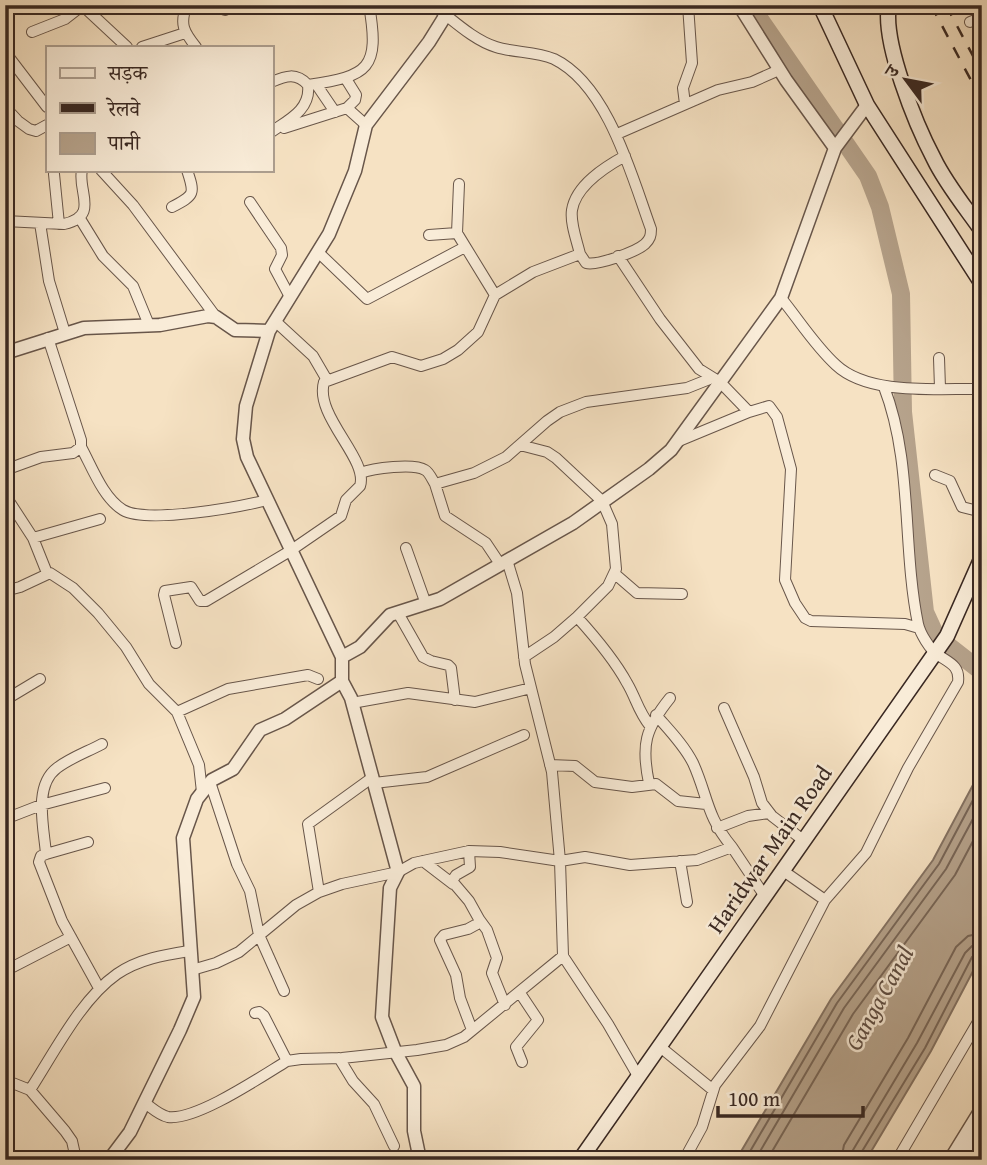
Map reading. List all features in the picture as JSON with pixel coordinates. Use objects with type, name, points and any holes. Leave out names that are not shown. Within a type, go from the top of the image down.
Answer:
[{"type":"main road","points":[[820,5],[867,105],[982,284]]},
{"type":"main road","points":[[889,5],[887,28],[890,47],[918,123],[934,161],[982,231]]},
{"type":"main road","name":"Haridwar Main Road","points":[[580,1160],[947,636],[982,556]]},
{"type":"street","points":[[32,32],[65,19],[83,5],[126,46]]},
{"type":"street","points":[[187,5],[181,19],[185,33],[195,46]]},
{"type":"street","points":[[212,5],[225,10],[232,5]]},
{"type":"street","points":[[312,85],[346,79],[363,68],[373,48],[369,5]]},
{"type":"street","points":[[433,5],[449,10],[481,40],[495,47],[540,54],[564,66],[583,83],[617,134],[625,156],[651,229],[651,235],[641,247],[591,264],[584,262],[580,254],[572,207],[581,191],[601,169],[625,156]]},
{"type":"street","points":[[685,104],[683,88],[692,63],[688,5]]},
{"type":"street","points":[[739,5],[779,70],[835,148]]},
{"type":"street","points":[[416,1159],[414,1086],[395,1051],[382,1017],[390,888],[398,872],[352,703],[342,681],[342,657],[247,457],[243,439],[246,406],[272,326],[318,252],[347,194],[366,125],[449,10]]},
{"type":"street","points":[[970,22],[982,17]]},
{"type":"street","points":[[145,46],[185,33]]},
{"type":"street","points":[[5,52],[46,106]]},
{"type":"street","points":[[617,134],[718,90],[752,82],[779,70]]},
{"type":"street","points":[[273,81],[297,76],[312,85],[335,112]]},
{"type":"street","points":[[273,131],[296,120],[347,108],[356,95],[346,79]]},
{"type":"street","points":[[296,120],[308,99],[312,85]]},
{"type":"street","points":[[342,657],[360,647],[390,615],[440,599],[573,523],[649,469],[679,441],[716,380],[781,298],[835,148],[867,105]]},
{"type":"street","points":[[5,107],[18,121],[33,131],[46,126]]},
{"type":"street","points":[[347,108],[366,125]]},
{"type":"street","points":[[5,221],[73,222],[85,209],[81,172]]},
{"type":"street","points":[[103,172],[133,205],[216,317],[234,330],[272,326],[313,355],[327,380]]},
{"type":"street","points":[[172,207],[191,197],[193,193],[188,172]]},
{"type":"street","points":[[54,174],[59,223]]},
{"type":"street","points":[[459,184],[457,233],[495,295]]},
{"type":"street","points":[[250,202],[281,248],[282,255],[275,269],[290,298]]},
{"type":"street","points":[[79,217],[103,256],[133,286],[149,325]]},
{"type":"street","points":[[40,223],[49,281],[65,333]]},
{"type":"street","points":[[429,235],[457,233]]},
{"type":"street","points":[[318,252],[367,299],[465,247]]},
{"type":"street","points":[[176,643],[165,591],[191,587],[200,601],[206,601],[290,551],[341,516],[346,500],[360,486],[361,473],[330,417],[323,388],[327,380],[392,357],[421,366],[443,359],[478,332],[495,295],[533,272],[580,254]]},
{"type":"street","points":[[618,256],[660,319],[699,369],[716,380],[749,412]]},
{"type":"street","points":[[781,298],[837,366],[861,380],[894,387],[982,389]]},
{"type":"street","points":[[5,353],[65,333],[97,326],[149,325],[216,317]]},
{"type":"street","points":[[48,338],[81,447],[109,497],[117,505],[130,513],[146,515],[232,509],[267,500]]},
{"type":"street","points":[[939,358],[940,388]]},
{"type":"street","points":[[435,484],[474,473],[506,457],[547,421],[586,402],[687,388],[716,380]]},
{"type":"street","points":[[684,1160],[702,1127],[713,1090],[723,1072],[760,1026],[825,900],[866,853],[908,768],[956,689],[957,669],[937,651],[919,628],[906,525],[901,448],[891,406],[894,387]]},
{"type":"street","points":[[679,441],[765,406],[772,408],[785,441],[791,469],[785,580],[805,618],[811,621],[905,624],[919,628]]},
{"type":"street","points":[[520,445],[547,452],[556,458],[602,501],[613,531],[617,559],[615,574],[608,586],[578,617],[524,657]]},
{"type":"street","points":[[5,470],[41,457],[73,453],[81,447]]},
{"type":"street","points":[[361,473],[382,468],[426,470],[435,484],[445,516],[486,543],[503,562],[517,593],[524,657],[550,765],[560,861],[563,956],[608,1024],[638,1076]]},
{"type":"street","points":[[935,475],[950,481],[962,507],[982,512]]},
{"type":"street","points":[[5,495],[33,538],[47,573]]},
{"type":"street","points":[[33,538],[100,519]]},
{"type":"street","points":[[406,548],[426,604]]},
{"type":"street","points":[[5,591],[20,587],[47,573],[73,588],[126,647],[149,684],[177,712],[250,891],[259,935],[284,991]]},
{"type":"street","points":[[615,574],[637,593],[682,594]]},
{"type":"street","points":[[398,613],[423,657],[451,668],[455,700]]},
{"type":"street","points":[[578,617],[627,682],[639,712],[650,726]]},
{"type":"street","points":[[177,712],[228,689],[308,675],[318,679]]},
{"type":"street","points":[[5,700],[40,679]]},
{"type":"street","points":[[109,1160],[130,1132],[194,997],[183,838],[197,799],[206,787],[233,769],[260,730],[285,719],[342,681]]},
{"type":"street","points":[[352,703],[408,693],[480,702],[531,688]]},
{"type":"street","points":[[649,783],[645,747],[650,726],[670,698]]},
{"type":"street","points":[[724,708],[754,777],[762,803],[769,813],[803,840]]},
{"type":"street","points":[[656,715],[687,753],[717,828],[764,895]]},
{"type":"street","points":[[319,892],[308,824],[374,780],[427,777],[524,735]]},
{"type":"street","points":[[46,854],[41,805],[47,782],[54,769],[102,744]]},
{"type":"street","points":[[550,765],[575,765],[591,780],[601,783],[632,787],[649,783],[660,785],[678,800],[706,804]]},
{"type":"street","points":[[5,819],[41,805],[105,788]]},
{"type":"street","points":[[717,828],[748,816],[769,813]]},
{"type":"street","points":[[88,842],[41,856],[38,862],[62,920],[99,988]]},
{"type":"street","points":[[192,970],[239,952],[296,905],[319,892],[342,884],[398,872],[423,861],[469,851],[500,852],[560,861],[576,857],[630,865],[697,860],[732,847]]},
{"type":"street","points":[[453,884],[454,877],[470,867],[469,851]]},
{"type":"street","points":[[423,861],[453,884],[469,901],[487,929],[497,958],[492,973],[505,1005]]},
{"type":"street","points":[[680,861],[687,902]]},
{"type":"street","points":[[782,870],[825,900]]},
{"type":"street","points":[[472,1030],[460,998],[456,975],[440,940],[444,935],[474,927],[479,919]]},
{"type":"street","points":[[5,971],[71,937]]},
{"type":"street","points":[[30,1090],[68,1030],[99,988],[119,972],[153,957],[189,951]]},
{"type":"street","points":[[145,1103],[161,1115],[169,1117],[188,1114],[231,1094],[286,1061],[339,1058],[446,1045],[472,1030],[505,1005],[563,956]]},
{"type":"street","points":[[520,993],[538,1020],[516,1046],[522,1062]]},
{"type":"street","points":[[255,1013],[259,1012],[264,1016],[286,1061]]},
{"type":"street","points":[[897,1160],[982,1015]]},
{"type":"street","points":[[659,1046],[713,1090]]},
{"type":"street","points":[[339,1058],[353,1081],[374,1104],[394,1146]]},
{"type":"street","points":[[5,1080],[30,1090],[72,1141],[76,1159]]},
{"type":"street","points":[[950,1160],[982,1108]]},
{"type":"street","points":[[963,1160],[982,1130]]},
{"type":"street","points":[[972,1160],[982,1144]]},
{"type":"water","name":"Ganga Canal","points":[[982,768],[982,954],[931,1051],[866,1160],[736,1160],[831,999],[933,860]]},
{"type":"waterway","points":[[750,5],[868,176],[880,207],[901,294],[903,412],[925,612],[936,636],[982,672]]},
{"type":"railway","points":[[931,5],[982,101]]},
{"type":"railway","points":[[946,5],[982,73]]}]
